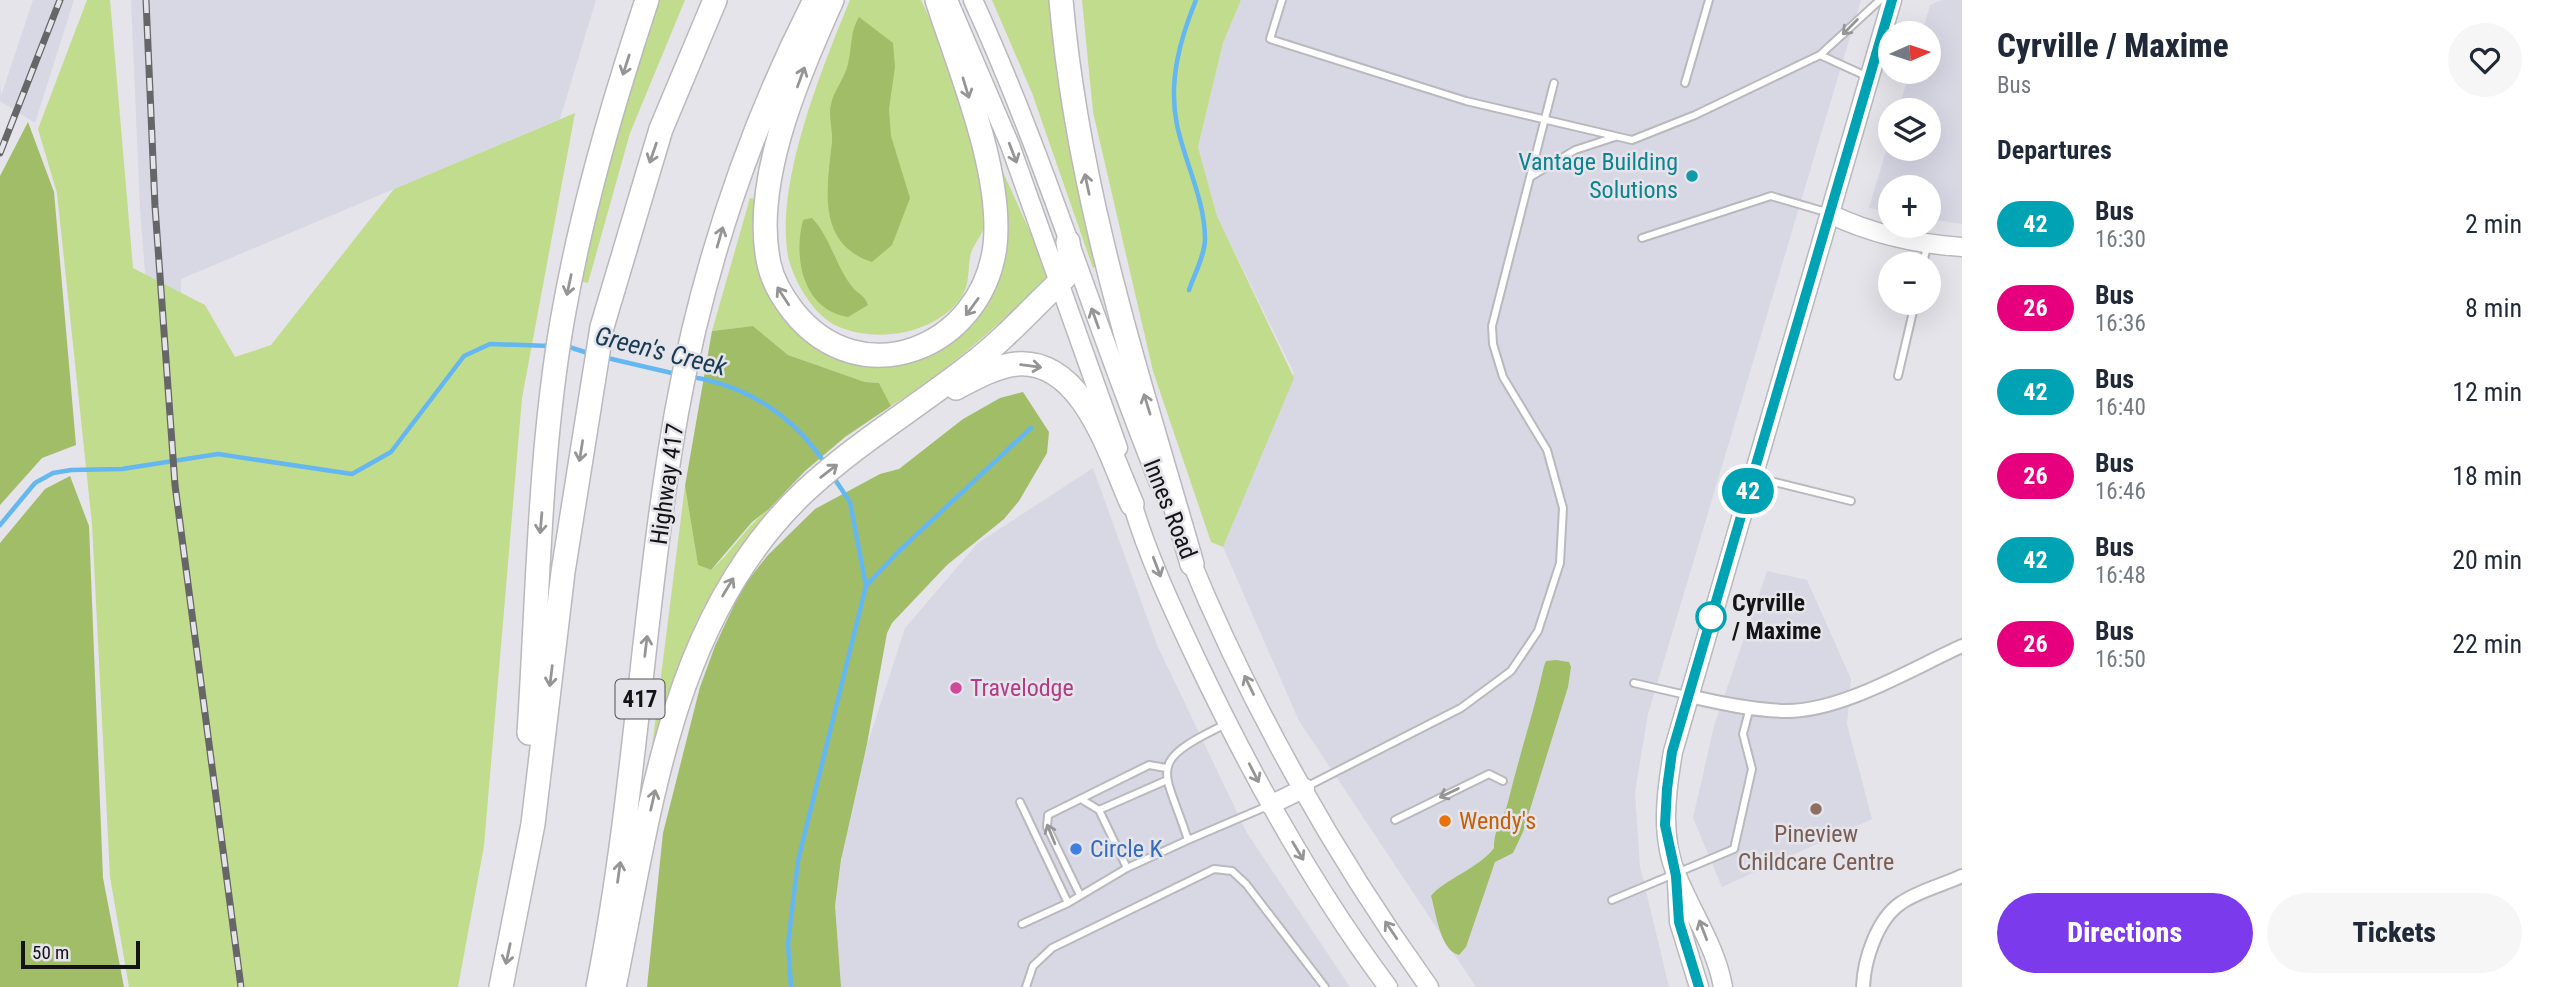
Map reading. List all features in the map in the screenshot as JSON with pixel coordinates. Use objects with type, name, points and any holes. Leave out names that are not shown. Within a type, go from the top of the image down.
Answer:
[{"type":"highway","points":[[515,920],[540,537],[562,324],[594,171],[647,0]]},
{"type":"highway","points":[[501,987],[533,824],[563,572],[602,327],[640,193],[708,0]]},
{"type":"highway","points":[[677,89],[715,0]]},
{"type":"highway","name":"Highway 417","points":[[597,987],[617,886],[661,517],[677,410],[690,350],[739,177],[777,78],[815,0]]},
{"type":"highway","points":[[832,0],[798,85],[778,148],[767,205],[767,254],[779,290],[811,331],[845,348],[883,355],[925,346],[958,325],[979,297],[992,261],[996,231],[993,189],[980,135],[937,0]]},
{"type":"highway","points":[[1061,0],[1073,110],[1096,224],[1192,564]]},
{"type":"highway","points":[[614,987],[653,801],[689,667],[707,624],[741,566],[804,492],[855,450],[971,365],[1060,282],[1071,263],[1068,242]]},
{"type":"highway","points":[[901,416],[1005,366],[1025,364],[1046,368],[1064,378],[1079,394],[1132,504]]},
{"type":"main road","name":"Innes Road","points":[[948,0],[1000,120],[1115,439],[1132,504],[1176,614],[1269,805],[1325,898],[1388,987]]},
{"type":"main road","name":"Innes Road","points":[[973,0],[1015,97],[1122,394],[1192,564],[1260,707],[1305,788],[1360,883],[1429,987]]},
{"type":"main road","points":[[1699,987],[1679,922],[1676,876],[1665,825],[1672,752],[1892,0]]},
{"type":"main road","points":[[1830,214],[1857,227],[1928,244],[1962,247]]},
{"type":"main road","points":[[1269,805],[1305,788]]},
{"type":"main road","points":[[1676,876],[1698,916],[1723,987]]},
{"type":"street","points":[[1689,696],[1786,711],[1822,707],[1962,646]]},
{"type":"street","points":[[1863,987],[1864,965],[1877,933],[1899,904],[1962,876]]},
{"type":"lane","points":[[1282,0],[1270,39],[1466,101],[1632,140],[1682,120],[1821,55],[1880,0]]},
{"type":"lane","points":[[1685,83],[1709,0]]},
{"type":"lane","points":[[1821,55],[1847,64],[1871,78]]},
{"type":"lane","points":[[1305,788],[1461,708],[1511,671],[1538,631],[1560,563],[1563,508],[1547,450],[1503,377],[1493,344],[1492,326],[1554,83]]},
{"type":"lane","points":[[1532,176],[1575,150],[1617,137]]},
{"type":"lane","points":[[1642,238],[1772,196],[1830,214]]},
{"type":"lane","points":[[1926,252],[1928,244]]},
{"type":"lane","points":[[1898,376],[1912,315]]},
{"type":"lane","points":[[1753,476],[1851,501]]},
{"type":"lane","points":[[1634,683],[1689,696]]},
{"type":"lane","points":[[1612,901],[1734,849],[1752,769],[1743,734],[1750,707]]},
{"type":"lane","points":[[1188,840],[1165,781],[1166,768],[1178,750],[1228,723]]},
{"type":"lane","points":[[1080,895],[1046,820],[1048,815],[1149,765],[1166,768]]},
{"type":"lane","points":[[1395,820],[1489,774],[1503,781]]},
{"type":"lane","points":[[1099,810],[1165,781]]},
{"type":"lane","points":[[1081,799],[1099,810],[1127,868]]},
{"type":"lane","points":[[1020,802],[1068,902]]},
{"type":"lane","points":[[1022,924],[1068,902],[1127,868],[1269,805]]},
{"type":"lane","points":[[1026,987],[1033,966],[1052,948],[1214,869],[1232,871],[1246,884],[1325,987]]},
{"type":"shaded area","points":[[33,0],[74,0],[35,123],[0,101],[0,78],[1,96]]},
{"type":"shaded area","points":[[131,0],[596,0],[560,119],[181,279],[181,411],[156,412],[140,209]]},
{"type":"shaded area","points":[[1241,0],[1861,0],[1648,714],[1635,792],[1640,866],[1669,987],[1476,987],[1299,721],[1223,547],[1294,373],[1217,216],[1198,147],[1223,43]]},
{"type":"shaded area","points":[[1942,0],[1962,0],[1962,224],[1941,221],[1941,175],[1879,175],[1883,161],[1941,161],[1941,98],[1902,98],[1906,84],[1941,84],[1941,21],[1925,21],[1930,5]]},
{"type":"shaded area","points":[[1878,178],[1878,210],[1869,208]]},
{"type":"shaded area","points":[[1093,468],[1157,645],[1247,833],[1350,987],[838,987],[827,959],[851,795],[905,628],[978,543]]},
{"type":"shaded area","points":[[1767,571],[1807,580],[1851,679],[1847,724],[1872,819],[1722,887],[1693,818],[1714,726]]},
{"type":"green space","points":[[87,0],[110,0],[133,268],[205,305],[235,357],[271,345],[394,189],[575,113],[522,398],[484,846],[458,987],[129,987],[110,877],[92,524],[57,193],[38,129]]},
{"type":"green space","points":[[656,0],[685,0],[630,133],[588,283],[579,281],[599,190]]},
{"type":"green space","points":[[850,0],[921,0],[954,79],[979,170],[984,228],[971,253],[963,294],[949,311],[936,320],[904,332],[854,332],[830,322],[806,297],[788,256],[788,195],[795,161],[815,92]]},
{"type":"green space","points":[[992,0],[1054,0],[1100,265],[1093,268],[1032,93]]},
{"type":"green space","points":[[1082,0],[1241,0],[1223,43],[1198,147],[1217,216],[1294,378],[1223,547],[1211,542],[1153,371],[1093,112]]},
{"type":"green space","points":[[859,17],[893,43],[895,67],[889,109],[891,136],[910,198],[892,245],[872,262],[854,254],[841,242],[833,228],[828,195],[832,142],[831,104],[847,69]]},
{"type":"green space","points":[[28,122],[54,192],[76,445],[42,458],[0,505],[0,176]]},
{"type":"green space","points":[[1001,168],[1037,247],[1047,278],[972,346],[891,406],[879,383],[865,382],[788,355],[753,326],[712,331],[750,198],[759,200],[780,307],[783,315],[799,333],[843,357],[868,362],[916,358],[939,349],[959,335],[977,317],[999,280],[1005,249],[1003,201],[998,169]]},
{"type":"green space","points":[[812,218],[819,226],[848,281],[868,305],[848,317],[821,304],[811,293],[805,280],[799,250],[800,235],[803,220]]},
{"type":"green space","points":[[753,326],[788,355],[865,382],[879,383],[891,406],[845,437],[805,471],[770,508],[752,522],[711,570],[698,565],[685,486],[712,331]]},
{"type":"green space","points":[[1023,392],[1049,432],[1047,453],[1019,501],[1004,519],[947,565],[892,623],[887,633],[867,744],[841,860],[835,906],[841,987],[647,987],[663,833],[700,687],[715,646],[742,588],[768,555],[815,509],[880,474],[899,469],[963,419],[1000,398]]},
{"type":"green space","points":[[70,476],[89,526],[103,878],[124,987],[0,987],[0,543],[45,489]]},
{"type":"green space","points":[[685,486],[698,565],[711,570],[770,508],[704,606],[677,673],[650,763]]},
{"type":"green space","points":[[1546,661],[1569,662],[1571,667],[1568,687],[1523,832],[1513,853],[1495,862],[1466,947],[1459,955],[1447,946],[1443,939],[1431,896],[1481,861],[1494,848],[1495,835],[1508,802],[1544,666]]},
{"type":"waterway","points":[[1189,290],[1203,252],[1204,224],[1180,139],[1174,93],[1177,61],[1196,0]]},
{"type":"waterway","name":"Green's Creek","points":[[0,525],[35,483],[53,473],[71,470],[122,469],[218,454],[352,474],[391,452],[464,356],[490,344],[550,346]]},
{"type":"waterway","name":"Green's Creek","points":[[566,346],[591,354]]},
{"type":"waterway","name":"Green's Creek","points":[[603,357],[676,374]]},
{"type":"waterway","name":"Green's Creek","points":[[692,377],[732,388],[768,406],[800,432],[826,465]]},
{"type":"waterway","points":[[866,586],[899,551],[1031,428]]},
{"type":"waterway","name":"Green's Creek","points":[[791,987],[788,944],[798,861],[866,586],[850,502],[832,475]]},
{"type":"railway","points":[[0,153],[60,0]]},
{"type":"railway","points":[[146,0],[155,206],[175,485],[241,987]]},
{"type":"bus line","name":"42","points":[[1699,987],[1679,922],[1676,876],[1665,825],[1672,752],[1824,240],[1892,0]]},
{"type":"place","name":"Vantage Building Solutions","points":[[1692,176]]},
{"type":"place","name":"Cyrville / Maxime","points":[[1711,617]]},
{"type":"place","name":"Travelodge","points":[[956,688]]},
{"type":"place","name":"Pineview Childcare Centre","points":[[1816,809]]},
{"type":"place","name":"Wendy's","points":[[1445,821]]},
{"type":"place","name":"Circle K","points":[[1076,849]]}]
